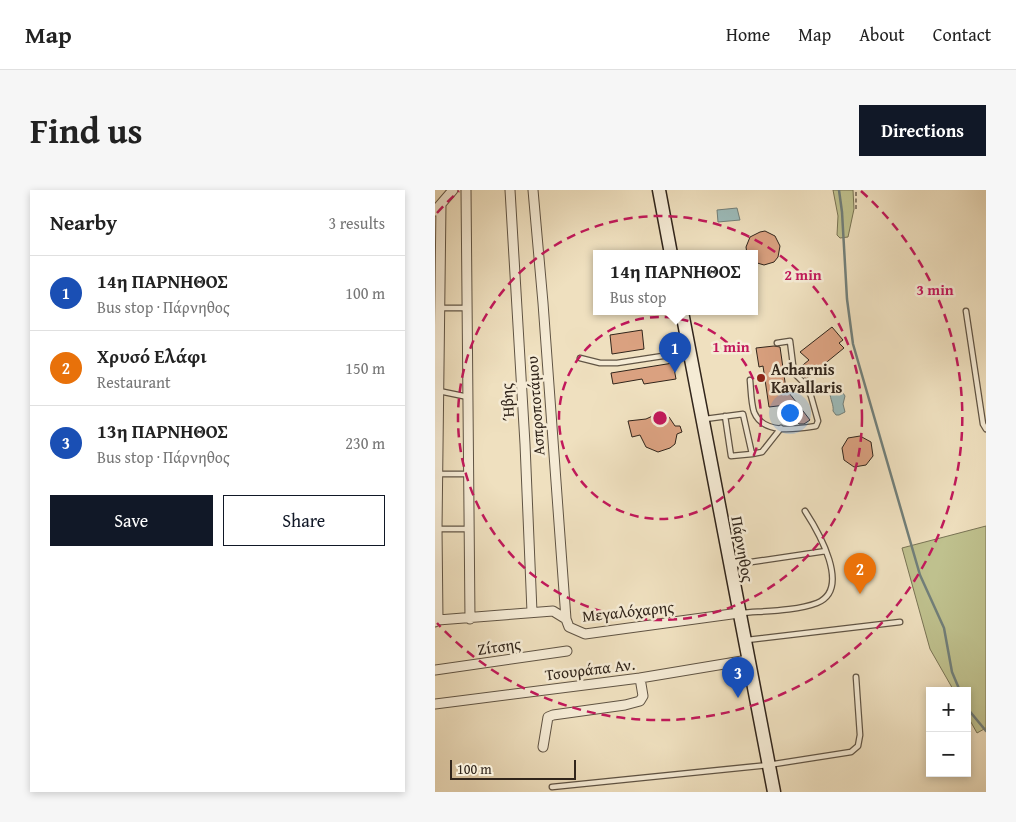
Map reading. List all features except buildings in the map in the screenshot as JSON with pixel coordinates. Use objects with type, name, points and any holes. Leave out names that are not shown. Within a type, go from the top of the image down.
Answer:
[{"type":"main road","points":[[659,190],[670,250]]},
{"type":"main road","name":"Πάρνηθος","points":[[683,315],[774,792]]},
{"type":"street","points":[[437,621],[440,308],[438,207],[453,190]]},
{"type":"street","points":[[466,190],[470,619]]},
{"type":"street","name":"Ήβης","points":[[510,190],[525,444],[532,612]]},
{"type":"street","name":"Ασπροποτάμου","points":[[533,190],[543,303],[565,619]]},
{"type":"street","name":"Μεγαλόχαρης","points":[[437,621],[553,611],[565,619],[569,627],[585,634],[739,614]]},
{"type":"street","name":"Ζίτσης","points":[[435,670],[567,650]]},
{"type":"street","name":"Τσουράπα Αν.","points":[[435,704],[640,678],[748,660]]},
{"type":"street","points":[[543,747],[548,717],[640,701],[643,696],[640,678]]},
{"type":"lane","points":[[440,308],[467,308]]},
{"type":"lane","points":[[966,311],[983,424],[986,429]]},
{"type":"lane","points":[[750,380],[754,412],[761,422],[781,428],[795,429],[816,426],[818,421],[807,385],[795,373],[790,342],[777,344]]},
{"type":"lane","points":[[580,358],[600,363],[617,363],[690,352]]},
{"type":"lane","points":[[439,391],[468,397]]},
{"type":"lane","points":[[703,419],[754,412]]},
{"type":"lane","points":[[743,414],[752,454]]},
{"type":"lane","points":[[725,416],[731,456],[761,452],[781,428]]},
{"type":"lane","points":[[438,474],[469,474]]},
{"type":"lane","points":[[739,614],[801,607],[819,602],[831,591],[833,580],[826,551],[819,534],[805,511]]},
{"type":"lane","points":[[437,529],[469,529]]},
{"type":"lane","points":[[729,565],[826,551]]},
{"type":"lane","points":[[744,640],[900,622]]},
{"type":"lane","points":[[552,787],[768,765],[851,752],[858,746],[860,735],[856,677]]},
{"type":"path","points":[[856,190],[856,209]]},
{"type":"green space","points":[[833,190],[853,190],[854,209],[848,237],[840,238],[837,235],[838,216]]},
{"type":"green space","points":[[986,526],[986,728],[977,733],[971,722],[971,687],[952,687],[930,649],[902,548]]},
{"type":"water","points":[[737,208],[740,220],[718,222],[717,210]]},
{"type":"water","points":[[833,390],[841,390],[845,396],[843,404],[845,412],[839,415],[836,415],[833,411],[830,393]]},
{"type":"waterway","points":[[839,190],[847,299],[853,344],[920,575],[944,628],[952,672],[958,687]]},
{"type":"waterway","points":[[971,713],[986,731]]},
{"type":"place","name":"14η ΠΑΡΝΗΘΟΣ","points":[[675,373]]},
{"type":"place","name":"Acharnis Kavallaris","points":[[761,378]]},
{"type":"place","name":"Χρυσό Ελάφι","points":[[860,594]]},
{"type":"place","name":"13η ΠΑΡΝΗΘΟΣ","points":[[738,698]]}]
